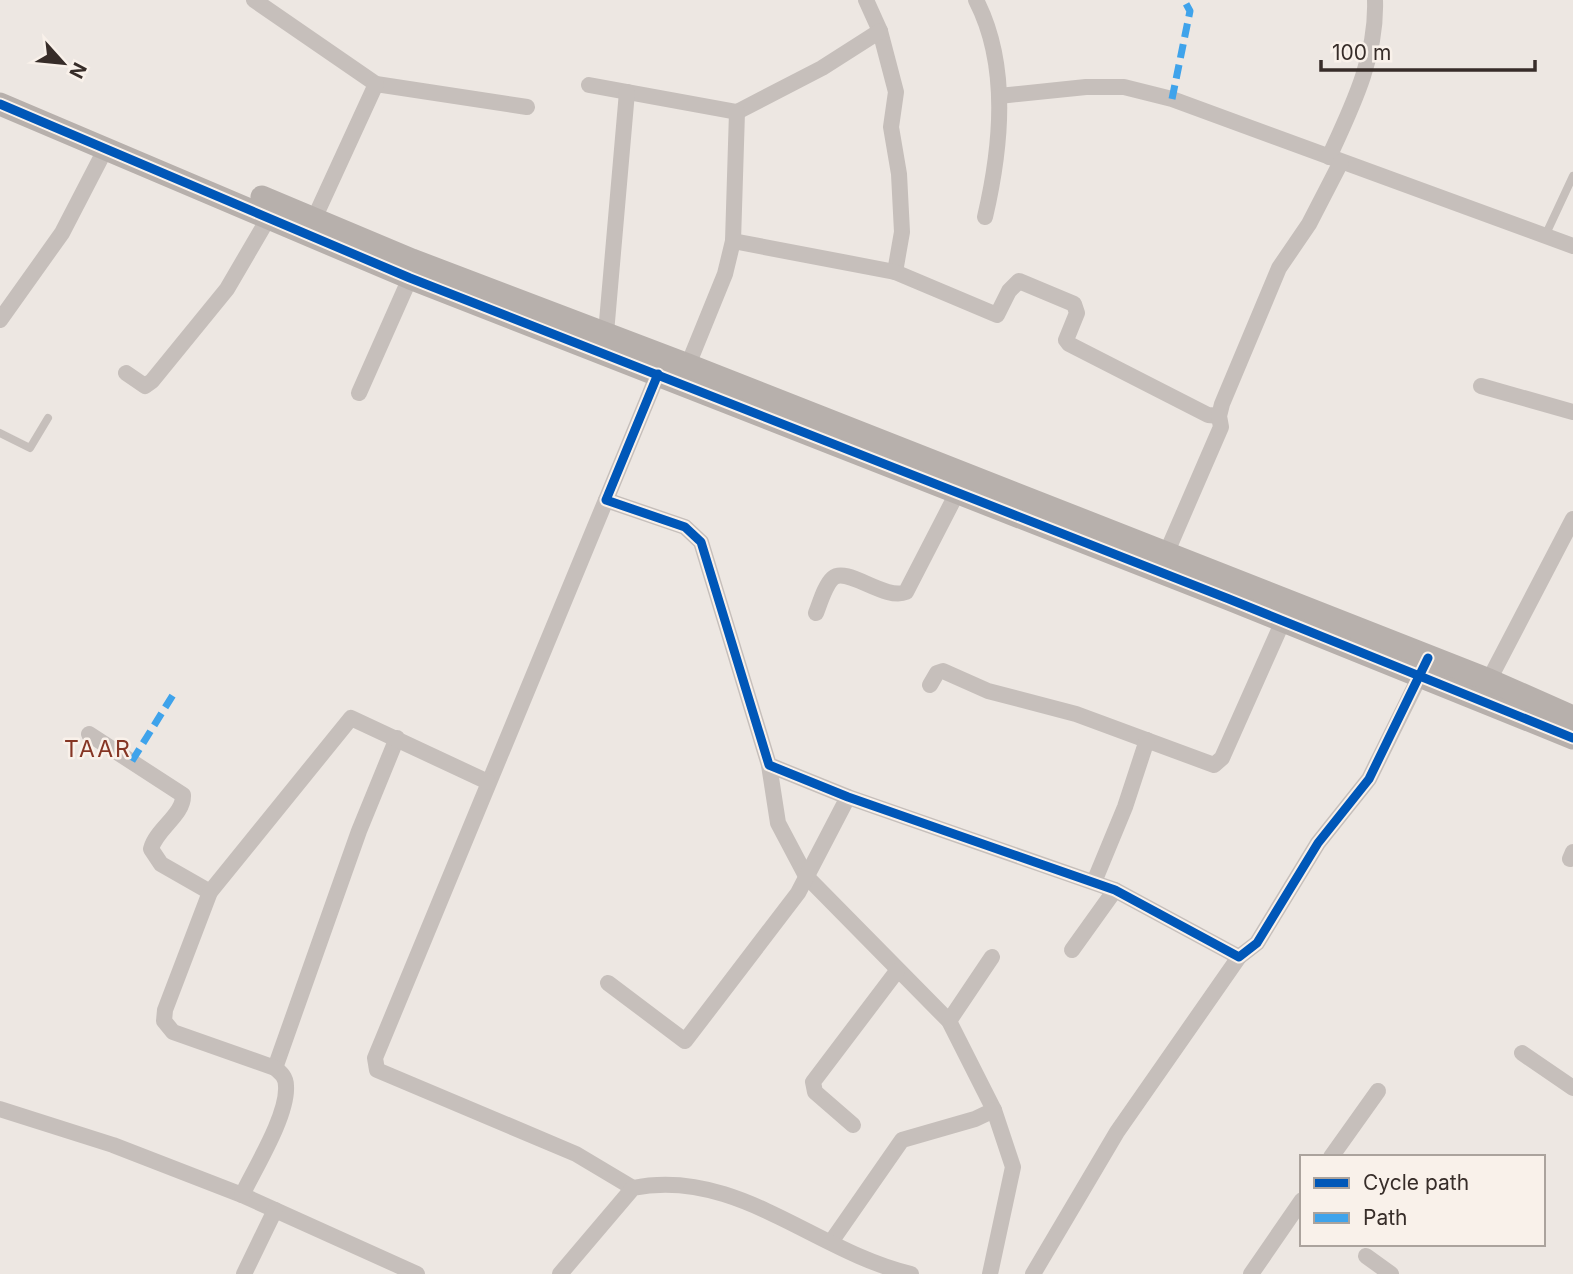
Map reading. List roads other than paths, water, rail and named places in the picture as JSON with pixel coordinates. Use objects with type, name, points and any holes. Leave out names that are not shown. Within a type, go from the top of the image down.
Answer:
[{"type":"street","points":[[254,0],[376,84],[527,107]]},
{"type":"street","points":[[866,0],[880,31],[896,92],[891,127],[900,174],[902,232],[895,272]]},
{"type":"street","points":[[976,0],[988,23],[999,96],[997,165],[985,218]]},
{"type":"street","points":[[1166,554],[1221,427],[1219,416],[1279,268],[1309,224],[1335,159],[1373,42],[1375,0]]},
{"type":"street","points":[[589,85],[737,112],[822,68],[880,31]]},
{"type":"street","points":[[314,219],[376,84]]},
{"type":"street","points":[[999,96],[1086,87],[1124,87],[1172,99],[1573,246]]},
{"type":"street","points":[[0,89],[411,260],[606,333],[1166,554],[1425,667],[1573,738]]},
{"type":"street","points":[[606,333],[627,92]]},
{"type":"street","points":[[0,104],[410,278],[1283,621],[1425,667],[1489,680],[1573,717]]},
{"type":"street","points":[[688,365],[725,274],[733,241],[737,112]]},
{"type":"street","points":[[0,320],[62,233],[106,148]]},
{"type":"street","points":[[127,373],[145,386],[152,381],[227,289],[270,217]]},
{"type":"street","points":[[733,241],[895,272],[997,315],[1009,291],[1019,281],[1074,304],[1077,313],[1066,340],[1069,344],[1208,415],[1219,416]]},
{"type":"street","points":[[359,393],[410,278]]},
{"type":"street","points":[[658,374],[424,933],[375,1058],[375,1065],[377,1070],[576,1154],[633,1188],[670,1184],[731,1195],[886,1268],[911,1274]]},
{"type":"street","points":[[1482,386],[1573,412]]},
{"type":"street","points":[[816,613],[831,579],[837,576],[845,576],[891,594],[906,592],[957,493]]},
{"type":"street","points":[[606,500],[685,527],[701,542],[769,765],[778,823],[806,876],[949,1021],[994,1110],[1013,1167],[990,1274]]},
{"type":"street","points":[[1489,680],[1573,519]]},
{"type":"street","points":[[930,685],[937,673],[943,671],[988,691],[1076,714],[1214,765],[1218,763],[1283,621]]},
{"type":"street","points":[[1033,1274],[1117,1132],[1239,957],[1257,943],[1318,843],[1369,779],[1425,667]]},
{"type":"street","points":[[242,1195],[285,1098],[284,1076],[275,1068],[173,1032],[164,1021],[165,1010],[211,892],[346,723],[356,719],[488,782]]},
{"type":"street","points":[[89,734],[183,795],[181,806],[158,831],[151,849],[161,864],[211,892]]},
{"type":"street","points":[[275,1068],[359,831],[397,738]]},
{"type":"street","points":[[1094,882],[1125,807],[1147,740]]},
{"type":"street","points":[[769,765],[848,797],[1115,890],[1239,957]]},
{"type":"street","points":[[608,983],[685,1041],[771,931],[806,876],[848,797]]},
{"type":"street","points":[[1072,950],[1115,890]]},
{"type":"street","points":[[949,1021],[992,957]]},
{"type":"street","points":[[853,1125],[815,1092],[813,1082],[897,971]]},
{"type":"street","points":[[1522,1053],[1573,1088]]},
{"type":"street","points":[[1332,1155],[1378,1091]]},
{"type":"street","points":[[0,1109],[113,1145],[242,1195],[417,1274]]},
{"type":"street","points":[[831,1242],[902,1140],[975,1119],[994,1110]]},
{"type":"street","points":[[560,1274],[633,1188]]},
{"type":"street","points":[[1251,1274],[1300,1203]]},
{"type":"street","points":[[244,1274],[275,1210]]},
{"type":"street","points":[[1366,1256],[1391,1274]]},
{"type":"lane","points":[[1545,236],[1573,176]]},
{"type":"lane","points":[[0,433],[30,448],[48,418]]},
{"type":"district","name":"TAAR","points":[[98,749]]}]
